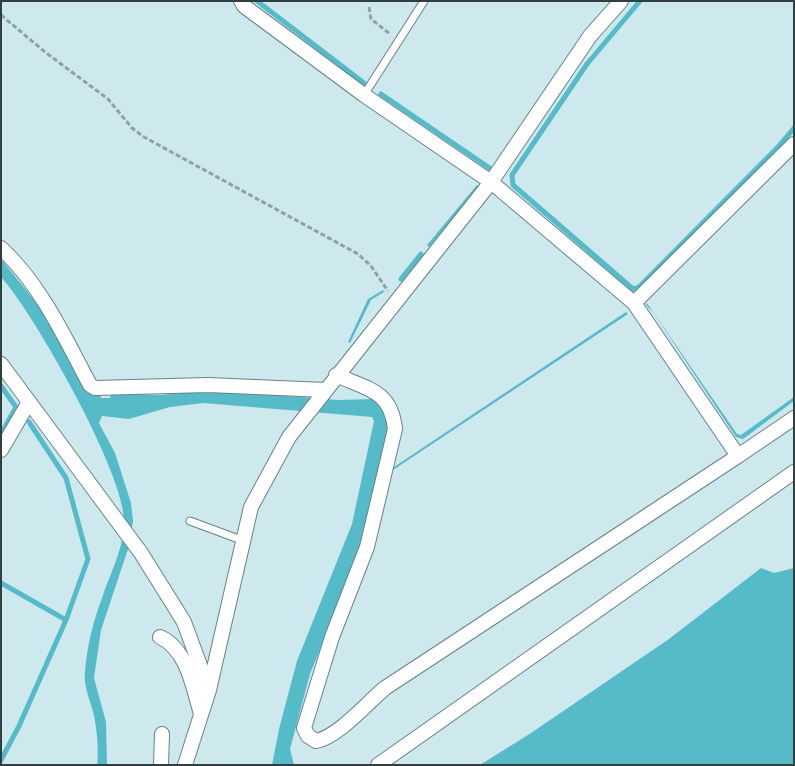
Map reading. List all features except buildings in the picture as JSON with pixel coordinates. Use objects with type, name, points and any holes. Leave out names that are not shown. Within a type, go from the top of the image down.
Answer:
[{"type":"street","points":[[241,1],[244,6],[364,95],[492,182],[634,303],[738,456]]},
{"type":"street","points":[[184,765],[209,690],[251,507],[267,474],[289,436],[336,375],[492,182],[590,36],[621,1]]},
{"type":"street","points":[[634,303],[794,144]]},
{"type":"street","points":[[1,248],[22,269],[48,308],[90,384],[96,388],[208,384],[325,390]]},
{"type":"street","points":[[1,364],[133,542],[184,622],[209,690]]},
{"type":"street","points":[[336,375],[387,401],[394,413],[395,428],[367,547],[332,637],[304,728],[308,736],[316,741],[324,740],[336,731],[385,688],[791,422]]},
{"type":"street","points":[[1,450],[29,402]]},
{"type":"street","points":[[378,765],[794,472]]},
{"type":"street","points":[[160,637],[171,642],[179,652],[201,714]]},
{"type":"street","points":[[161,765],[162,734]]},
{"type":"lane","points":[[364,95],[424,1]]},
{"type":"lane","points":[[190,521],[244,541]]},
{"type":"path","points":[[369,7],[371,19],[377,26],[399,39]]},
{"type":"path","points":[[1,15],[45,52],[108,99],[132,128],[144,137],[358,254],[372,266],[395,302]]},
{"type":"water","points":[[477,185],[479,187],[429,247],[427,245]]},
{"type":"water","points":[[1,259],[43,311],[87,391],[100,395],[101,398],[110,398],[111,394],[161,395],[208,390],[338,400],[373,399],[387,409],[389,430],[369,515],[355,564],[310,674],[290,749],[294,765],[272,765],[279,729],[297,661],[352,524],[374,421],[372,417],[203,403],[170,407],[129,419],[102,416],[99,423],[115,453],[131,503],[133,521],[128,549],[101,630],[94,678],[106,722],[107,765],[97,765],[96,728],[93,710],[86,689],[85,672],[93,625],[122,541],[124,522],[121,500],[95,434],[76,396],[34,324],[1,277]]},
{"type":"water","points":[[383,290],[384,292],[371,300],[350,343],[348,342],[368,299]]},
{"type":"water","points":[[647,303],[737,434],[741,435],[794,397],[794,401],[743,439],[736,437],[653,312],[646,305]]},
{"type":"water","points":[[626,312],[628,314],[393,470],[391,469]]},
{"type":"water","points":[[761,568],[774,573],[794,568],[794,765],[480,765],[531,733],[669,639]]},
{"type":"waterway","points":[[257,1],[364,83]]},
{"type":"waterway","points":[[640,1],[587,64],[512,175],[513,185],[633,289],[639,287],[778,147],[794,128]]},
{"type":"waterway","points":[[381,94],[491,169]]},
{"type":"waterway","points":[[401,279],[421,254]]},
{"type":"waterway","points":[[1,386],[16,407],[1,434]]},
{"type":"waterway","points":[[1,760],[19,726],[66,620],[88,559],[66,478],[29,422]]},
{"type":"waterway","points":[[1,583],[66,620]]}]
